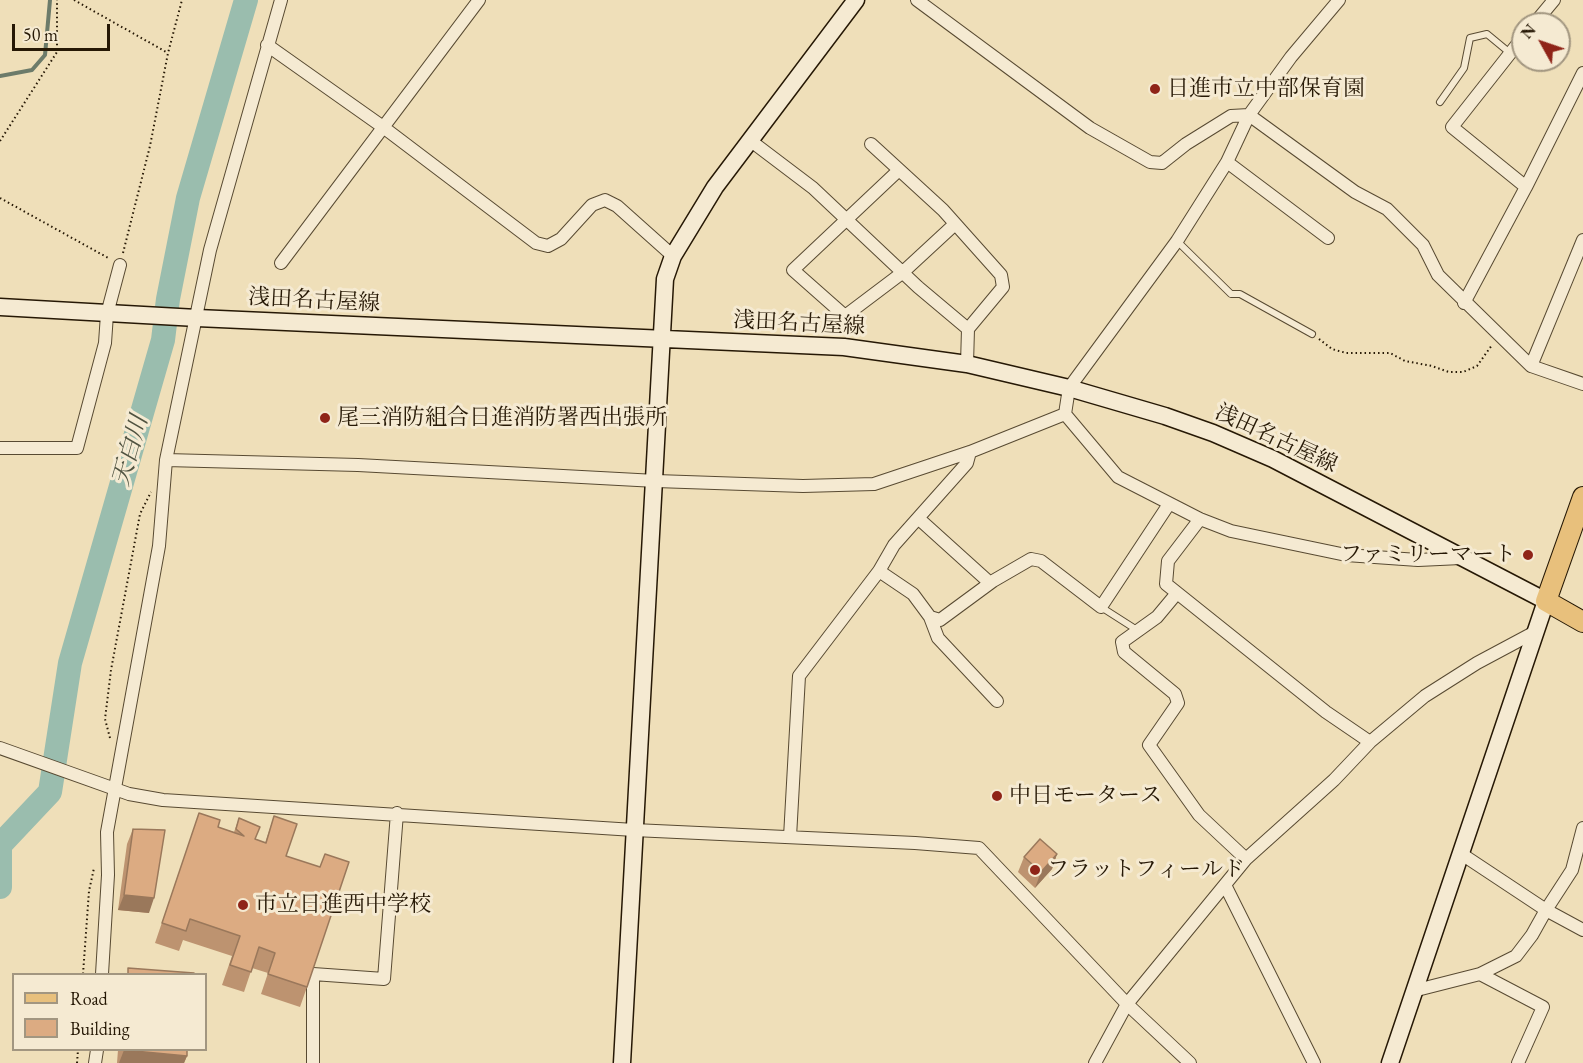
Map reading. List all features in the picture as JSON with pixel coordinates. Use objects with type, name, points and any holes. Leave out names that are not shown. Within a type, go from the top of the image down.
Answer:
[{"type":"main road","points":[[1583,497],[1546,601],[1583,622]]},
{"type":"street","points":[[102,973],[110,787],[159,546],[166,460],[210,250],[280,0]]},
{"type":"street","points":[[281,263],[479,0]]},
{"type":"street","points":[[622,1063],[656,481],[665,279],[673,256],[715,187],[856,0]]},
{"type":"street","points":[[917,0],[1090,128],[1150,162],[1162,164],[1186,144],[1231,116],[1249,114],[1355,192],[1387,208],[1423,245],[1438,275],[1464,303],[1532,366],[1583,384]]},
{"type":"street","points":[[1339,0],[1291,57],[1249,114],[1227,162],[1177,242],[1069,388],[1065,414],[1118,477],[1200,519],[1231,531],[1346,555],[1418,560],[1465,557]]},
{"type":"street","points":[[1544,12],[1554,0]]},
{"type":"street","points":[[267,45],[383,127],[536,243],[548,246],[561,239],[592,205],[605,200],[617,206],[673,256]]},
{"type":"street","points":[[1510,53],[1452,128],[1526,187]]},
{"type":"street","points":[[1464,303],[1583,73]]},
{"type":"street","points":[[751,141],[813,188],[902,273],[968,330]]},
{"type":"street","points":[[871,144],[955,224],[1001,275],[1003,287],[968,330],[967,364]]},
{"type":"street","points":[[1227,162],[1328,238]]},
{"type":"street","points":[[899,170],[793,270],[845,316],[902,273],[955,224]]},
{"type":"street","points":[[1532,366],[1583,240]]},
{"type":"street","points":[[0,448],[77,448],[105,343],[107,314],[120,265]]},
{"type":"street","name":"浅田名古屋線","points":[[0,306],[107,314],[844,347],[967,364],[1069,388],[1165,416],[1263,455],[1465,557],[1546,601]]},
{"type":"street","points":[[166,460],[370,466],[803,486],[874,484],[970,452],[1065,414]]},
{"type":"street","points":[[790,837],[799,676],[879,571],[894,544],[967,463],[970,452]]},
{"type":"street","points":[[930,617],[939,620],[990,583],[1031,559],[1041,561],[1101,607],[1169,504]]},
{"type":"street","points":[[918,518],[990,583]]},
{"type":"street","points":[[1200,519],[1166,568],[1166,584],[1326,712],[1370,742]]},
{"type":"street","points":[[879,571],[913,594],[930,617],[938,638],[997,701]]},
{"type":"street","points":[[1177,592],[1157,617],[1122,642],[1124,652],[1175,694],[1178,703],[1149,745],[1199,814],[1246,859]]},
{"type":"street","points":[[1390,1063],[1546,601]]},
{"type":"street","points":[[1095,1063],[1127,1004],[1246,859],[1334,780],[1370,742],[1425,696],[1477,663],[1535,632]]},
{"type":"street","points":[[0,748],[110,787],[163,800],[397,813],[634,830],[978,848],[1127,1004],[1190,1063]]},
{"type":"street","points":[[313,1063],[313,974],[384,979],[397,813]]},
{"type":"street","points":[[1413,991],[1480,974],[1516,956],[1532,935],[1572,870],[1583,828]]},
{"type":"street","points":[[1460,853],[1546,910],[1583,930]]},
{"type":"street","points":[[1225,885],[1314,1063]]},
{"type":"street","points":[[1480,974],[1543,1007],[1518,1063]]},
{"type":"lane","points":[[1440,102],[1464,68],[1470,38],[1487,34],[1510,53]]},
{"type":"lane","points":[[1177,242],[1231,294],[1240,294],[1312,334]]},
{"type":"lane","points":[[1101,607],[1137,630]]},
{"type":"path","points":[[0,141],[57,52],[57,0]]},
{"type":"path","points":[[74,0],[168,53]]},
{"type":"path","points":[[0,198],[120,265],[150,146],[168,53],[182,0]]},
{"type":"path","points":[[1312,334],[1332,349],[1346,353],[1390,353],[1405,361],[1449,372],[1463,372],[1477,366],[1499,335]]},
{"type":"path","points":[[111,740],[105,719],[111,670],[140,514],[153,487]]},
{"type":"path","points":[[83,973],[89,891],[96,860]]},
{"type":"building","points":[[199,813],[220,820],[218,827],[244,836],[236,829],[239,818],[260,827],[255,839],[266,843],[274,816],[297,824],[286,856],[320,867],[325,854],[349,862],[307,987],[268,974],[275,953],[259,947],[251,972],[230,965],[240,936],[190,919],[186,931],[162,923]]},
{"type":"building","points":[[133,829],[165,830],[154,898],[124,895]]},
{"type":"building","points":[[1040,839],[1057,854],[1041,872],[1024,857]]},
{"type":"building","points":[[128,968],[194,973],[128,973]]},
{"type":"building","points":[[134,1051],[187,1051],[187,1056]]},
{"type":"waterway","points":[[0,76],[32,70],[45,55],[50,0]]},
{"type":"waterway","name":"天白川","points":[[1,844],[50,792],[70,663],[163,340],[168,299],[188,198],[246,0]]},
{"type":"waterway","name":"天白川","points":[[0,842],[0,887]]},
{"type":"place","name":"日進市立中部保育園","points":[[1155,89]]},
{"type":"place","name":"尾三消防組合日進消防署西出張所","points":[[325,418]]},
{"type":"place","name":"ファミリーマート","points":[[1528,555]]},
{"type":"place","name":"中日モータース","points":[[997,796]]},
{"type":"place","name":"フラットフィールド","points":[[1035,870]]},
{"type":"place","name":"市立日進西中学校","points":[[243,905]]}]
